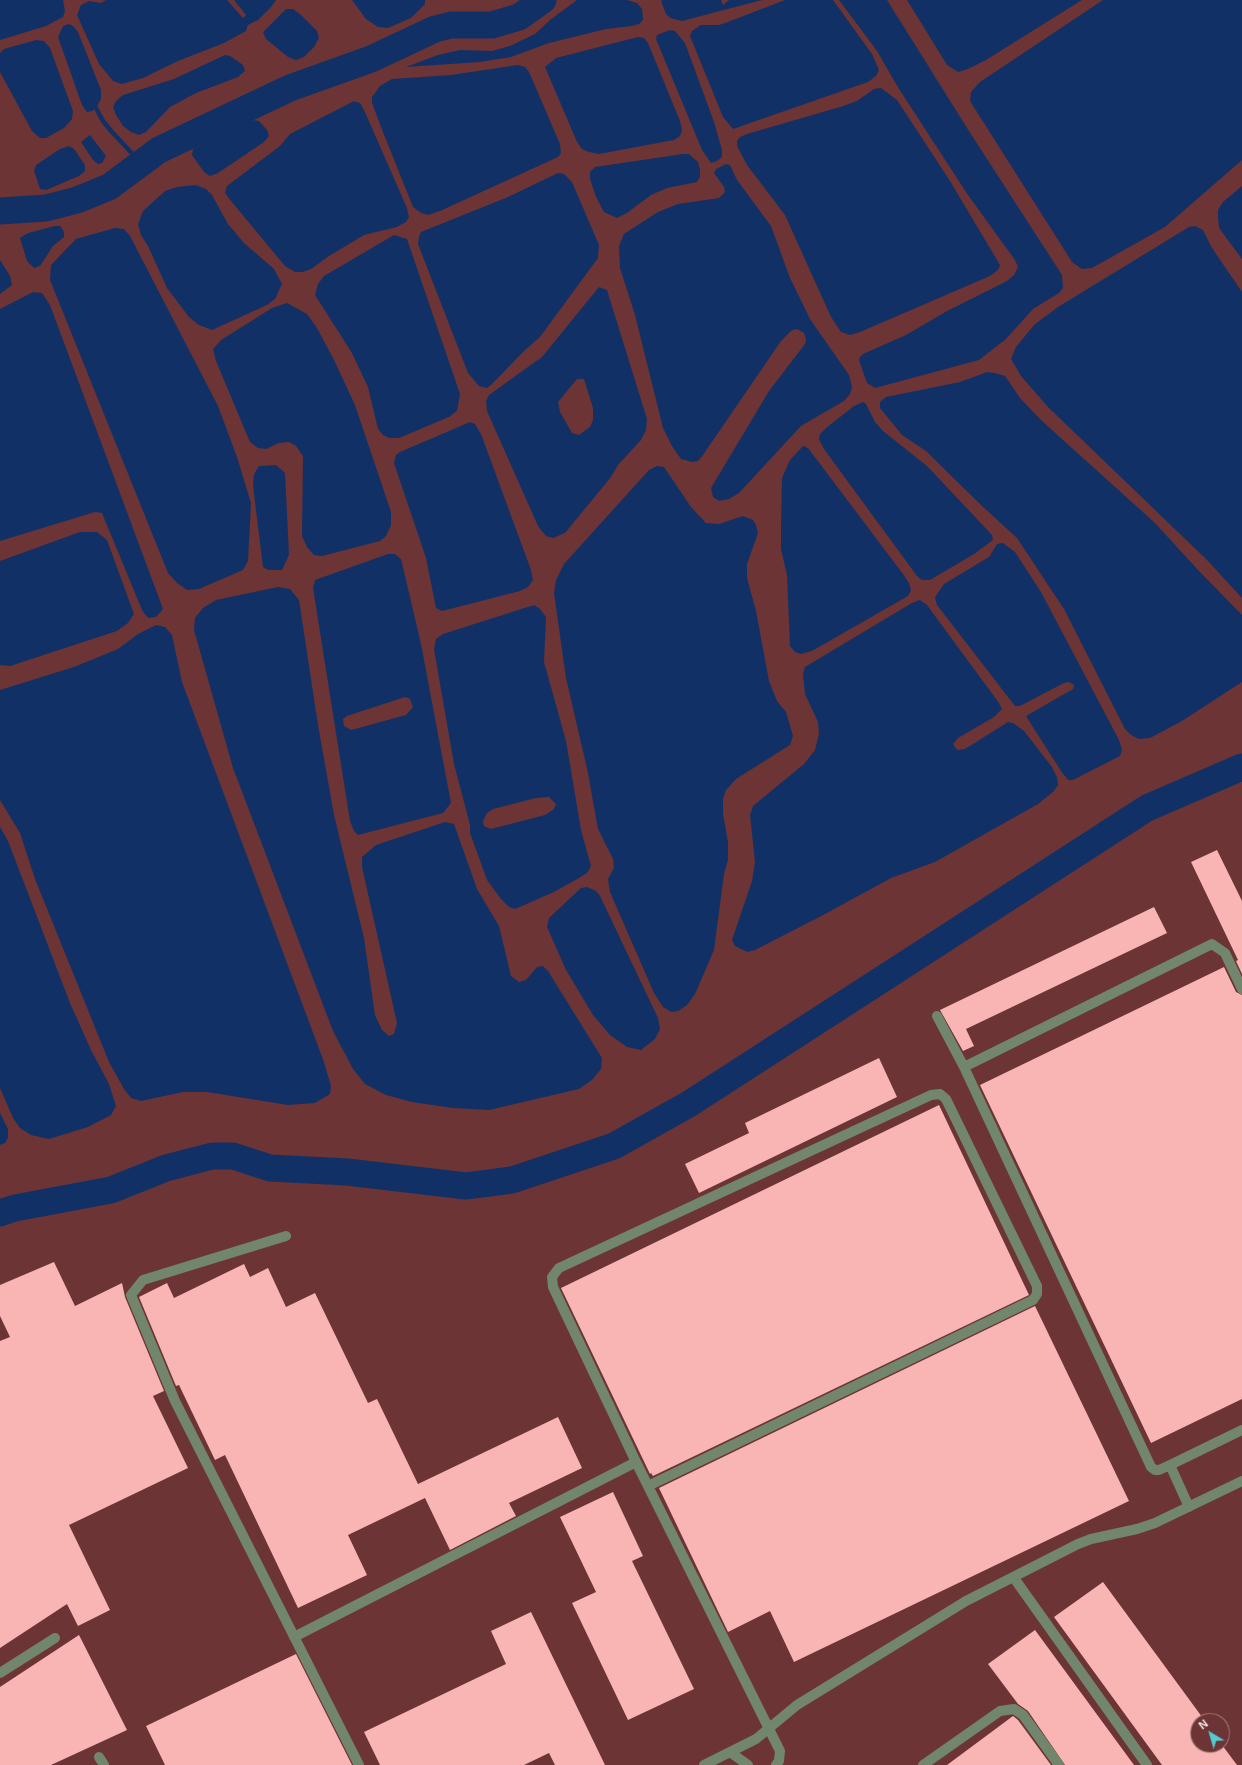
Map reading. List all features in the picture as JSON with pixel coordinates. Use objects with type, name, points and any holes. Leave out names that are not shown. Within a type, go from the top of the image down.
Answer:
[{"type":"street","points":[[964,1067],[1212,944],[1225,953],[1242,989]]},
{"type":"street","points":[[937,1016],[964,1067],[1151,1467],[1155,1470],[1170,1465],[1189,1507]]},
{"type":"street","points":[[648,1486],[1033,1300],[1038,1294],[1037,1286],[946,1099],[940,1094],[931,1095],[559,1268],[552,1277],[553,1287],[636,1462],[648,1486],[770,1729],[780,1751],[779,1761],[776,1765]]},
{"type":"street","points":[[286,1236],[143,1280],[131,1295],[175,1401],[359,1765]]},
{"type":"street","points":[[1166,1467],[1242,1430]]},
{"type":"street","points":[[294,1637],[636,1462]]},
{"type":"street","points":[[704,1765],[756,1739],[770,1729],[797,1704],[966,1601],[1091,1538],[1137,1529],[1155,1523],[1242,1481]]},
{"type":"street","points":[[1014,1578],[1148,1765]]},
{"type":"street","points":[[0,1673],[54,1638]]},
{"type":"street","points":[[923,1765],[1000,1711],[1014,1709],[1023,1715],[1059,1765]]},
{"type":"street","points":[[730,1752],[748,1765]]},
{"type":"water","points":[[0,0],[63,0],[65,11],[63,17],[46,26],[0,40]]},
{"type":"water","points":[[106,0],[227,0],[243,18],[246,15],[234,0],[276,0],[258,20],[248,25],[246,31],[224,43],[178,61],[143,78],[122,84],[113,81],[99,64],[77,15],[81,5],[89,1],[101,3]]},
{"type":"water","points":[[352,0],[425,0],[425,4],[411,18],[388,28],[378,27],[366,19]]},
{"type":"water","points":[[577,0],[627,0],[637,3],[642,9],[643,20],[639,24],[632,26],[606,29],[549,43],[511,57],[480,62],[406,67],[438,55],[460,50],[492,51],[510,46],[535,34],[550,20]]},
{"type":"water","points":[[721,0],[723,5],[729,0],[762,0],[682,21],[670,18],[666,14],[661,1]]},
{"type":"water","points":[[785,0],[833,0],[872,54],[879,70],[876,76],[868,82],[733,129],[723,117],[690,36],[692,31],[701,25],[719,25],[728,22]]},
{"type":"water","points":[[839,0],[887,0],[967,128],[1062,275],[1063,288],[1059,293],[1033,309],[1006,339],[979,360],[875,388],[867,383],[859,358],[863,354],[906,335],[947,311],[1007,281],[1014,275],[1018,267],[1015,260],[968,195],[899,89],[877,51]]},
{"type":"water","points":[[907,0],[1082,0],[986,60],[958,72],[947,65]]},
{"type":"water","points":[[1103,0],[1242,0],[1242,160],[1165,227],[1092,268],[1082,269],[1072,262],[970,101],[971,92],[980,82]]},
{"type":"water","points":[[286,9],[293,9],[301,15],[317,31],[319,38],[314,47],[304,57],[296,60],[288,57],[266,39],[263,32]]},
{"type":"water","points":[[69,24],[78,32],[101,90],[101,99],[96,108],[92,111],[87,112],[82,105],[58,37],[63,26]]},
{"type":"water","points":[[670,30],[675,31],[685,43],[714,122],[722,150],[722,157],[711,163],[702,150],[656,39],[657,35]]},
{"type":"water","points":[[638,37],[644,38],[648,43],[680,121],[682,130],[680,136],[674,140],[599,154],[582,149],[577,142],[545,67],[556,58]]},
{"type":"water","points":[[36,40],[44,41],[50,48],[73,111],[72,119],[64,128],[46,138],[40,138],[32,131],[0,72],[0,53],[4,49]]},
{"type":"water","points":[[225,55],[230,56],[243,65],[245,71],[238,77],[196,93],[170,107],[146,132],[139,135],[131,132],[123,126],[116,115],[113,107],[116,101],[123,95],[174,79]]},
{"type":"water","points":[[518,65],[525,67],[529,72],[560,144],[561,153],[558,157],[440,211],[428,215],[421,213],[413,207],[372,103],[372,97],[380,86],[392,79],[451,75]]},
{"type":"water","points":[[881,88],[897,100],[950,181],[1000,265],[998,270],[990,276],[850,335],[841,332],[831,317],[785,215],[747,165],[737,146],[737,141],[740,137],[747,134],[857,101],[874,89]]},
{"type":"water","points":[[354,101],[360,103],[364,110],[407,208],[409,217],[406,222],[397,227],[364,235],[329,256],[311,269],[303,272],[295,272],[285,266],[231,201],[225,193],[227,186],[280,146],[290,134]]},
{"type":"water","points":[[252,120],[259,121],[267,130],[269,136],[264,142],[218,173],[210,176],[204,172],[192,155],[193,149]]},
{"type":"water","points":[[90,135],[106,156],[102,163],[98,164],[93,160],[81,142]]},
{"type":"water","points":[[69,146],[74,149],[85,165],[85,171],[79,176],[46,190],[40,189],[34,171],[36,165],[60,149]]},
{"type":"water","points":[[689,154],[698,162],[700,177],[697,182],[667,188],[651,195],[627,213],[617,218],[604,212],[596,197],[590,179],[590,172],[595,167]]},
{"type":"water","points":[[726,164],[730,165],[737,180],[771,226],[790,278],[810,319],[849,375],[852,387],[850,394],[844,401],[801,426],[739,493],[729,499],[719,501],[713,497],[711,488],[769,391],[805,344],[806,339],[804,333],[795,329],[781,341],[698,461],[692,462],[681,459],[672,446],[663,428],[635,315],[620,268],[619,246],[624,234],[658,212],[678,204],[719,198],[725,192],[724,187],[714,173],[716,169]]},
{"type":"water","points":[[558,173],[564,174],[572,182],[599,245],[598,258],[540,337],[492,384],[487,388],[479,386],[468,373],[418,244],[419,237],[421,232],[508,197]]},
{"type":"water","points":[[196,185],[206,189],[212,195],[228,224],[244,243],[274,269],[282,284],[275,299],[267,305],[212,330],[199,325],[189,317],[167,288],[148,246],[141,235],[138,224],[143,211],[165,191],[177,187]]},
{"type":"water","points":[[1242,186],[1242,259],[1219,228],[1218,210],[1223,202]]},
{"type":"water","points":[[60,226],[64,232],[64,237],[53,246],[40,266],[34,268],[27,261],[20,238],[28,233]]},
{"type":"water","points":[[1195,226],[1203,230],[1212,248],[1242,292],[1242,598],[1207,560],[1048,407],[1021,376],[1011,359],[1016,347],[1034,325],[1058,307],[1189,227]]},
{"type":"water","points":[[115,228],[124,229],[130,236],[218,406],[237,457],[251,503],[248,561],[243,570],[199,589],[187,590],[177,583],[168,573],[50,280],[51,265],[76,239]]},
{"type":"water","points":[[394,235],[407,239],[460,394],[457,411],[449,417],[399,438],[389,438],[383,435],[378,429],[368,387],[352,353],[315,295],[318,284],[324,276]]},
{"type":"water","points":[[0,260],[10,276],[12,285],[0,294]]},
{"type":"water","points":[[599,287],[607,290],[647,419],[646,430],[641,440],[618,465],[611,477],[565,533],[553,538],[546,536],[538,526],[487,411],[486,401],[489,395],[542,357]],"holes":[[[577,379],[584,379],[593,408],[593,420],[590,427],[579,435],[572,433],[560,412],[558,402]]]},
{"type":"water","points":[[33,292],[42,293],[50,305],[163,609],[156,617],[148,618],[142,610],[102,513],[95,512],[0,541],[0,309]]},
{"type":"water","points":[[287,303],[307,314],[317,328],[355,405],[391,512],[391,525],[386,536],[380,541],[322,556],[314,555],[307,547],[302,536],[303,456],[296,446],[289,442],[279,443],[266,449],[258,448],[250,442],[216,361],[213,349],[221,340],[272,308]]},
{"type":"water","points":[[987,372],[1005,376],[1020,398],[1042,421],[1155,523],[1242,615],[1242,682],[1182,721],[1150,738],[1139,739],[1131,735],[1125,729],[1064,609],[1017,538],[926,451],[902,435],[880,408],[880,402],[886,397],[960,382]]},
{"type":"water","points":[[863,402],[866,404],[875,422],[883,431],[927,466],[992,535],[993,540],[974,554],[930,580],[922,580],[917,576],[824,449],[819,439],[820,434],[826,428],[854,406]]},
{"type":"water","points":[[470,422],[475,424],[481,434],[531,570],[533,580],[528,587],[520,591],[442,611],[436,608],[426,558],[394,463],[396,455],[400,452]]},
{"type":"water","points":[[803,446],[808,448],[903,574],[909,583],[911,590],[908,596],[812,651],[801,654],[795,652],[790,646],[787,575],[781,549],[781,526],[782,478],[790,460]]},
{"type":"water","points":[[276,465],[285,473],[289,555],[282,570],[268,570],[263,567],[253,486],[254,474],[259,466]]},
{"type":"water","points":[[657,466],[664,467],[691,507],[706,523],[719,524],[743,516],[753,520],[756,525],[758,533],[747,564],[747,578],[756,611],[769,681],[777,701],[786,712],[793,736],[790,745],[736,779],[726,790],[723,799],[723,814],[728,842],[728,860],[724,874],[714,950],[695,994],[687,1005],[678,1011],[671,1012],[663,1007],[654,993],[610,892],[608,879],[614,868],[613,859],[598,829],[588,773],[566,678],[554,593],[556,580],[564,564],[649,470]]},
{"type":"water","points":[[80,532],[97,532],[107,540],[134,614],[128,623],[117,631],[10,666],[0,665],[0,561]]},
{"type":"water","points":[[1003,543],[1015,552],[1041,592],[1119,740],[1122,750],[1120,756],[1073,780],[1068,780],[1061,771],[1026,716],[1073,689],[1074,685],[1069,682],[1064,683],[1020,706],[1015,706],[937,605],[935,597],[944,584],[989,557],[997,544]]},
{"type":"water","points":[[388,554],[395,554],[401,559],[421,644],[451,803],[443,813],[358,835],[354,831],[350,821],[313,588],[315,580]],"holes":[[[405,697],[410,699],[413,707],[406,715],[351,730],[344,726],[343,719],[347,716]]]},
{"type":"water","points":[[278,587],[290,589],[299,600],[318,725],[334,815],[364,938],[375,1015],[382,1030],[389,1036],[394,1034],[397,1023],[362,867],[362,857],[376,845],[445,822],[454,824],[477,889],[499,926],[511,976],[519,982],[526,980],[537,967],[543,966],[548,971],[602,1058],[601,1069],[592,1080],[579,1089],[489,1110],[453,1108],[412,1102],[386,1095],[365,1084],[353,1069],[333,1031],[233,768],[194,630],[195,618],[203,608],[216,600]]},
{"type":"water","points":[[920,600],[927,605],[1002,709],[994,717],[958,738],[953,744],[957,750],[965,749],[1008,722],[1013,723],[1024,731],[1052,767],[1057,777],[1058,785],[1053,792],[1038,804],[935,862],[891,878],[755,950],[747,952],[735,946],[732,940],[752,881],[755,862],[750,815],[753,806],[804,764],[815,750],[819,734],[818,722],[805,694],[803,674],[805,667],[912,603]]},
{"type":"water","points":[[534,605],[540,609],[546,617],[544,662],[566,741],[581,830],[591,866],[587,873],[579,878],[554,892],[515,909],[509,907],[501,899],[487,880],[470,833],[470,825],[454,764],[434,649],[436,639],[443,634]],"holes":[[[549,797],[556,804],[554,809],[545,815],[491,829],[484,826],[483,821],[487,813],[493,809],[536,798]]]},
{"type":"water","points":[[156,625],[165,627],[172,635],[182,682],[324,1062],[331,1086],[330,1094],[315,1103],[288,1105],[207,1092],[183,1092],[141,1101],[131,1098],[124,1089],[109,1062],[35,879],[20,833],[0,800],[0,690],[74,667],[118,649],[138,634]]},
{"type":"water","points":[[0,827],[8,841],[70,1003],[91,1050],[109,1084],[116,1106],[111,1115],[88,1127],[49,1139],[31,1135],[20,1128],[13,1118],[0,1088]]},
{"type":"water","points":[[587,887],[596,891],[600,896],[658,1018],[660,1029],[655,1039],[641,1050],[627,1047],[610,1035],[593,1015],[566,970],[547,927],[549,918],[581,888]]},
{"type":"water","points":[[0,1113],[8,1129],[8,1138],[5,1143],[0,1145]]},
{"type":"building","points":[[1217,850],[1242,901],[1242,974],[1236,961],[1238,960],[1191,862]]},
{"type":"building","points":[[1154,907],[1167,933],[966,1029],[974,1046],[963,1051],[940,1010]]},
{"type":"building","points":[[1224,967],[1236,992],[1242,995],[1242,1399],[1151,1443],[980,1085]]},
{"type":"building","points":[[879,1058],[897,1097],[699,1193],[685,1164],[749,1133],[745,1123]]},
{"type":"building","points":[[939,1105],[1029,1295],[653,1476],[651,1473],[650,1474],[561,1288]]},
{"type":"building","points":[[54,1262],[75,1306],[122,1283],[125,1297],[164,1391],[153,1396],[188,1468],[69,1525],[110,1610],[78,1626],[67,1604],[0,1648],[0,1341],[10,1337],[0,1316],[0,1285]]},
{"type":"building","points":[[244,1264],[250,1277],[268,1268],[286,1307],[315,1293],[368,1403],[377,1399],[418,1484],[558,1417],[582,1468],[509,1503],[516,1516],[450,1550],[425,1498],[348,1535],[367,1575],[298,1608],[225,1455],[215,1460],[179,1385],[176,1386],[139,1297],[167,1283],[174,1298]]},
{"type":"building","points":[[1035,1306],[1129,1501],[794,1662],[770,1611],[728,1632],[659,1488]]},
{"type":"building","points":[[613,1492],[643,1556],[632,1561],[694,1689],[628,1720],[572,1603],[596,1592],[560,1517]]},
{"type":"building","points":[[1103,1582],[1199,1713],[1190,1713],[1190,1753],[1228,1753],[1237,1765],[1162,1765],[1054,1617]]},
{"type":"building","points":[[531,1612],[605,1765],[555,1765],[549,1753],[524,1765],[380,1765],[364,1732],[506,1664],[491,1631]]},
{"type":"building","points":[[1035,1630],[1134,1765],[1065,1765],[1028,1711],[1018,1704],[988,1664]]},
{"type":"building","points":[[79,1635],[127,1730],[51,1765],[0,1765],[0,1687]]},
{"type":"building","points":[[296,1654],[352,1765],[165,1765],[146,1726]]},
{"type":"building","points":[[1013,1716],[1018,1720],[1051,1765],[947,1765]]},
{"type":"waterway","points":[[0,211],[46,208],[77,200],[109,187],[159,150],[290,88],[371,59],[435,29],[451,25],[492,25],[519,17],[543,0]]},
{"type":"waterway","points":[[96,108],[103,121],[112,132],[142,164]]},
{"type":"waterway","points":[[0,1213],[15,1208],[111,1190],[166,1168],[212,1156],[233,1156],[270,1168],[347,1172],[466,1186],[512,1180],[614,1146],[689,1104],[1147,808],[1242,767]]}]
